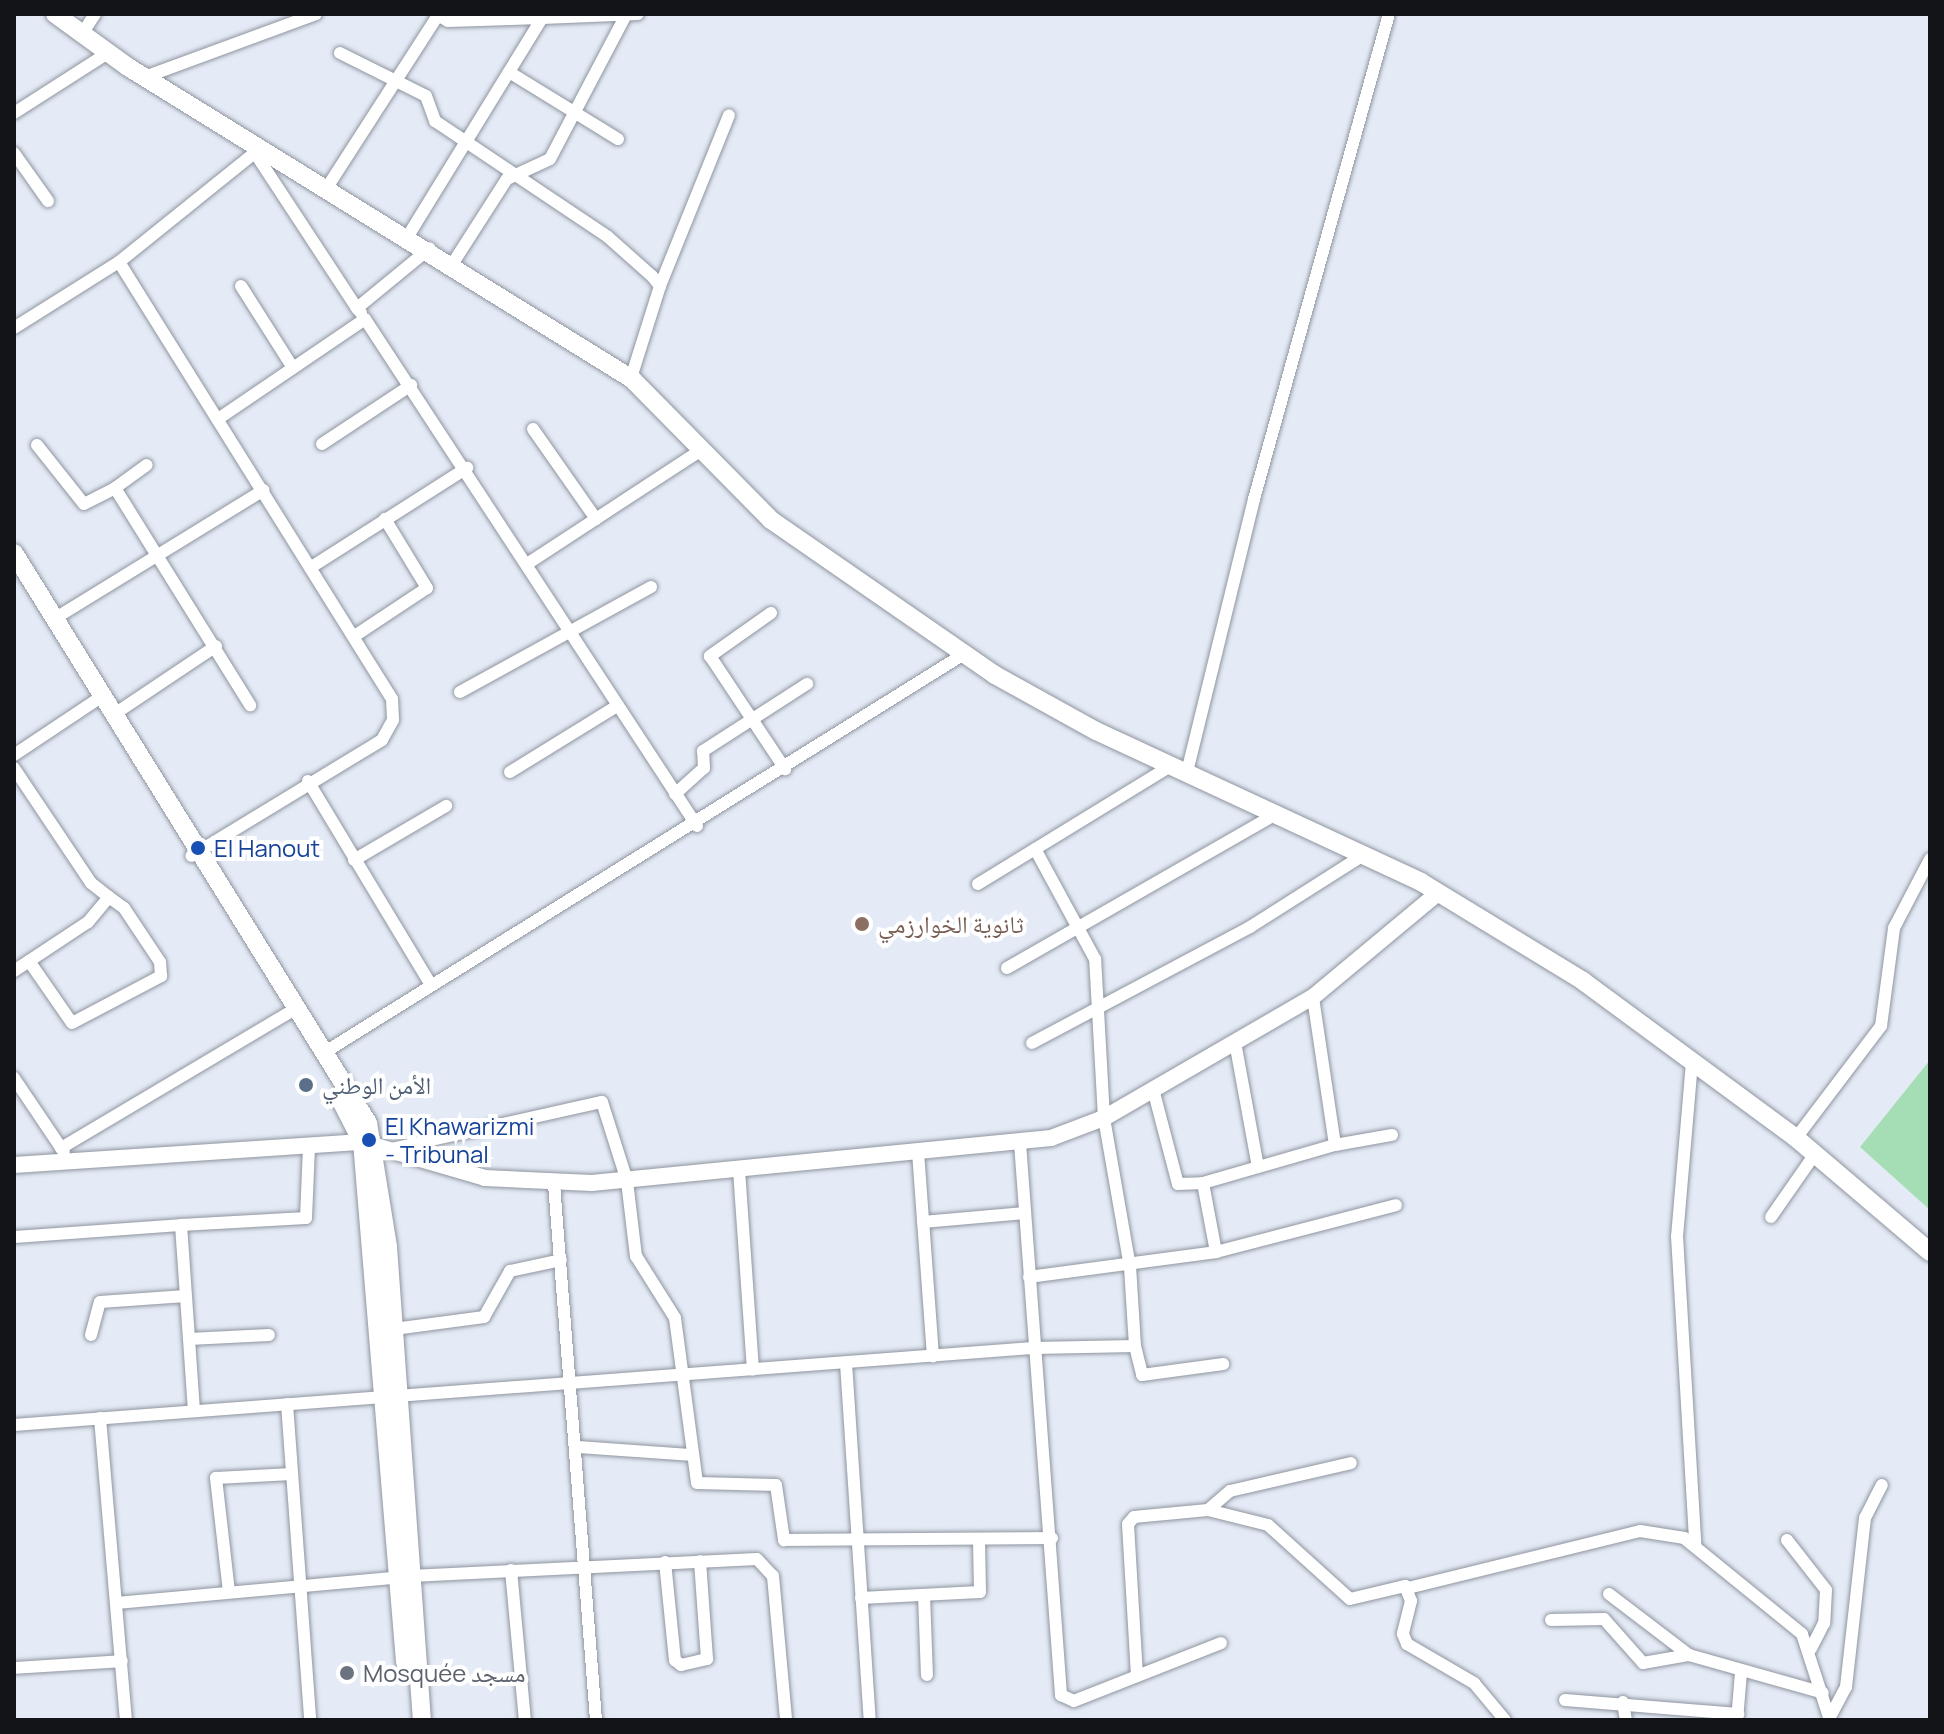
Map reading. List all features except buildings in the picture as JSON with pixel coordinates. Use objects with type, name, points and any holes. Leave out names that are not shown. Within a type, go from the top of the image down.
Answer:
[{"type":"main road","points":[[55,14],[108,53],[258,150],[328,186],[430,248],[631,378],[771,520],[1024,692],[1180,769],[1365,854],[1438,893],[1583,981],[1796,1138],[1930,1252]]},
{"type":"main road","points":[[14,553],[97,700],[113,715],[288,1013],[376,1145],[405,1577],[410,1720]]},
{"type":"main road","points":[[14,573],[325,1052],[376,1145],[394,1329],[393,1398]]},
{"type":"main road","points":[[405,1577],[422,1720]]},
{"type":"street","points":[[82,34],[95,14]]},
{"type":"street","points":[[328,186],[436,16],[638,14]]},
{"type":"street","points":[[978,884],[1180,769],[1389,14]]},
{"type":"street","points":[[145,77],[309,15]]},
{"type":"street","points":[[453,263],[511,175],[550,159],[626,15]]},
{"type":"street","points":[[408,236],[546,17]]},
{"type":"street","points":[[14,113],[108,53]]},
{"type":"street","points":[[340,53],[398,77],[426,96],[435,121],[464,144],[608,237],[660,286]]},
{"type":"street","points":[[509,72],[618,139]]},
{"type":"street","points":[[631,378],[660,286],[729,115]]},
{"type":"street","points":[[15,325],[119,262],[258,150],[357,308],[467,468],[617,706],[697,826]]},
{"type":"street","points":[[14,153],[48,201]]},
{"type":"street","points":[[357,308],[430,248]]},
{"type":"street","points":[[119,262],[221,417],[386,683],[393,720],[382,740],[308,781],[196,853]]},
{"type":"street","points":[[241,286],[293,368]]},
{"type":"street","points":[[221,417],[365,319]]},
{"type":"street","points":[[322,444],[411,385]]},
{"type":"street","points":[[533,429],[596,519]]},
{"type":"street","points":[[37,445],[84,504],[115,488],[147,465]]},
{"type":"street","points":[[527,564],[701,450]]},
{"type":"street","points":[[313,566],[467,468]]},
{"type":"street","points":[[115,488],[159,552],[250,705]]},
{"type":"street","points":[[54,619],[264,490]]},
{"type":"street","points":[[356,635],[427,588],[385,519]]},
{"type":"street","points":[[460,692],[572,634],[651,587]]},
{"type":"street","points":[[771,613],[711,653],[785,769]]},
{"type":"street","points":[[113,715],[216,646]]},
{"type":"street","points":[[325,1052],[697,826],[964,654]]},
{"type":"street","points":[[675,794],[704,768],[703,751],[807,684]]},
{"type":"street","points":[[14,755],[97,700]]},
{"type":"street","points":[[510,772],[617,706]]},
{"type":"street","points":[[14,768],[91,883],[124,908],[160,962],[161,976],[72,1023],[29,961]]},
{"type":"street","points":[[308,781],[431,985]]},
{"type":"street","points":[[354,860],[446,806]]},
{"type":"street","points":[[1007,968],[1276,814]]},
{"type":"street","points":[[1035,849],[1093,951],[1104,1118],[1130,1267],[1135,1346],[1142,1375],[1223,1364]]},
{"type":"street","points":[[1032,1043],[1250,927],[1365,854]]},
{"type":"street","points":[[1796,1138],[1879,1030],[1894,928],[1930,859]]},
{"type":"street","points":[[376,1145],[485,1178],[554,1184],[627,1181],[1020,1143],[1104,1118],[1313,997],[1438,893]]},
{"type":"street","points":[[14,971],[88,922],[109,897]]},
{"type":"street","points":[[1313,997],[1335,1145]]},
{"type":"street","points":[[65,1155],[288,1013]]},
{"type":"street","points":[[1235,1042],[1258,1167]]},
{"type":"street","points":[[1692,1062],[1677,1245],[1695,1543]]},
{"type":"street","points":[[14,1078],[65,1155]]},
{"type":"street","points":[[1153,1089],[1178,1184],[1203,1183],[1335,1145],[1392,1135]]},
{"type":"street","points":[[14,1165],[65,1155],[376,1145],[597,1101],[607,1105],[627,1181],[636,1256],[675,1318],[697,1483],[778,1487],[782,1539],[1052,1538]]},
{"type":"street","points":[[1020,1143],[1063,1698],[1074,1701],[1221,1643]]},
{"type":"street","points":[[14,1237],[306,1218],[309,1146]]},
{"type":"street","points":[[918,1152],[933,1356]]},
{"type":"street","points":[[1771,1217],[1815,1154]]},
{"type":"street","points":[[739,1170],[753,1370]]},
{"type":"street","points":[[1203,1183],[1216,1252]]},
{"type":"street","points":[[554,1184],[573,1384],[596,1720]]},
{"type":"street","points":[[1029,1277],[1130,1267],[1216,1252],[1396,1205]]},
{"type":"street","points":[[923,1222],[1025,1213]]},
{"type":"street","points":[[181,1225],[194,1410]]},
{"type":"street","points":[[394,1329],[484,1317],[510,1271],[561,1260]]},
{"type":"street","points":[[91,1335],[100,1302],[186,1296]]},
{"type":"street","points":[[189,1339],[269,1335]]},
{"type":"street","points":[[14,1424],[1034,1348],[1135,1346]]},
{"type":"street","points":[[846,1363],[870,1720]]},
{"type":"street","points":[[287,1404],[310,1720]]},
{"type":"street","points":[[100,1418],[126,1720]]},
{"type":"street","points":[[577,1447],[691,1455]]},
{"type":"street","points":[[1208,1510],[1242,1487],[1351,1463]]},
{"type":"street","points":[[229,1592],[216,1478],[292,1474]]},
{"type":"street","points":[[1830,1719],[1846,1687],[1865,1518],[1882,1485]]},
{"type":"street","points":[[1137,1676],[1128,1524],[1134,1517],[1208,1510],[1268,1525],[1350,1599],[1408,1588],[1640,1531],[1695,1543],[1792,1621],[1811,1649],[1830,1719]]},
{"type":"street","points":[[861,1598],[983,1589],[979,1539]]},
{"type":"street","points":[[1787,1540],[1826,1590],[1824,1623],[1811,1649]]},
{"type":"street","points":[[117,1603],[405,1577],[757,1559],[769,1569],[786,1720]]},
{"type":"street","points":[[665,1562],[675,1660],[681,1665],[707,1659],[700,1561]]},
{"type":"street","points":[[511,1570],[525,1720]]},
{"type":"street","points":[[1408,1588],[1407,1644],[1474,1683],[1505,1720]]},
{"type":"street","points":[[1609,1594],[1689,1655],[1823,1693]]},
{"type":"street","points":[[924,1595],[927,1675]]},
{"type":"street","points":[[1551,1620],[1604,1619],[1632,1657],[1651,1665],[1689,1655]]},
{"type":"street","points":[[14,1668],[122,1661]]},
{"type":"street","points":[[1565,1700],[1623,1702],[1738,1717],[1741,1672]]},
{"type":"street","points":[[1623,1702],[1626,1720]]},
{"type":"green space","points":[[1930,1060],[1930,1210],[1860,1147]]},
{"type":"place","name":"El Hanout","points":[[198,848]]},
{"type":"place","name":"ثانوية الخوارزمي","points":[[862,924]]},
{"type":"place","name":"الأمن الوطني","points":[[306,1085]]},
{"type":"place","name":"El Khawarizmi - Tribunal","points":[[369,1140]]},
{"type":"place","name":"Mosquée مسجد","points":[[347,1673]]}]
